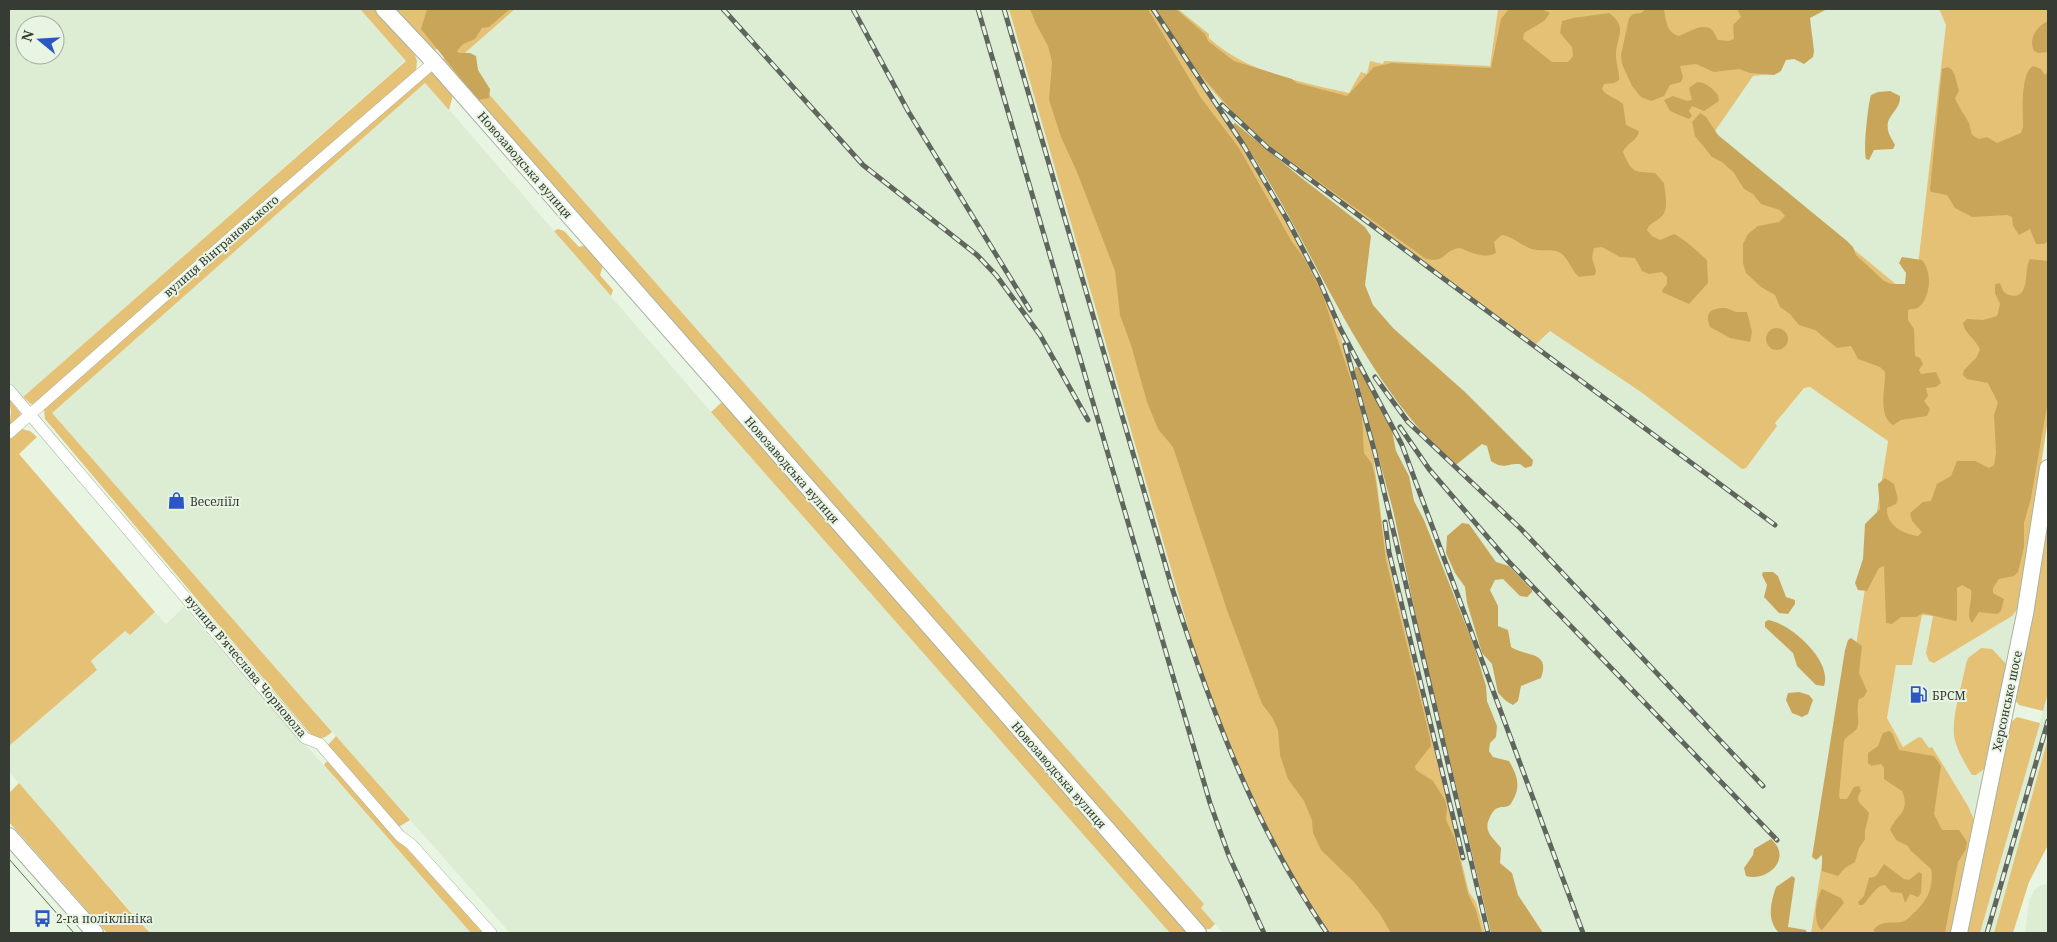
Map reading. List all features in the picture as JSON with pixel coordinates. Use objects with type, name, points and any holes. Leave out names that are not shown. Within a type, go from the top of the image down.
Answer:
[{"type":"street","name":"Новозаводська вулиця","points":[[384,9],[434,62],[1198,933]]},
{"type":"street","name":"вулиця Вінграновського","points":[[9,433],[244,225],[434,62]]},
{"type":"street","name":"вулиця Вʼячеслава Чорновола","points":[[9,390],[305,738],[320,744],[400,836],[411,844],[491,933]]},
{"type":"street","name":"Херсонське шосе","points":[[1959,933],[2026,614],[2048,468]]},
{"type":"street","points":[[9,836],[95,933]]},
{"type":"shaded area","points":[[9,9],[360,9],[406,60],[23,397],[9,381]]},
{"type":"shaded area","points":[[360,9],[374,9],[415,55],[417,61],[416,72],[36,404],[31,404],[23,397],[406,61]]},
{"type":"shaded area","points":[[391,9],[485,9],[433,52]]},
{"type":"shaded area","points":[[427,9],[510,9],[489,27],[482,28],[475,39],[463,44],[457,51],[476,56],[478,70],[490,89],[489,98],[478,100],[421,29]]},
{"type":"shaded area","points":[[497,9],[515,9],[458,59],[1204,904],[1201,908],[1215,924],[1210,929],[1205,929],[442,62],[445,55]]},
{"type":"shaded area","points":[[515,9],[1016,9],[1343,933],[1223,933],[1200,907],[1203,904],[458,59]]},
{"type":"shaded area","points":[[1009,9],[1151,9],[1242,147],[1287,222],[1318,281],[1339,331],[1373,454],[1386,552],[1469,892],[1476,902],[1485,933],[1329,933],[1286,863],[1256,807],[1218,718],[1197,658]]},
{"type":"shaded area","points":[[1030,9],[1148,9],[1201,98],[1239,148],[1292,242],[1304,258],[1322,293],[1362,417],[1364,453],[1372,464],[1376,482],[1386,560],[1430,738],[1431,746],[1415,766],[1416,770],[1433,781],[1445,800],[1447,808],[1446,820],[1455,839],[1468,894],[1476,910],[1482,933],[1391,933],[1380,914],[1354,882],[1321,850],[1313,833],[1312,820],[1304,801],[1288,779],[1280,755],[1278,730],[1272,717],[1262,704],[1227,610],[1173,447],[1158,429],[1147,402],[1131,345],[1120,315],[1115,271],[1077,172],[1061,137],[1049,100],[1052,62],[1048,46]]},
{"type":"shaded area","points":[[1121,9],[1498,9],[1490,66],[1713,134],[1753,76],[1778,52],[1805,9],[1939,9],[1946,25],[1914,299],[1888,441],[1811,933],[1447,933]]},
{"type":"shaded area","points":[[1154,9],[1178,9],[1209,34],[1209,38],[1224,50],[1257,68],[1294,80],[1349,93],[1361,72],[1367,74],[1370,61],[1383,64],[1384,61],[1490,66],[1498,9],[1805,9],[1778,52],[1779,73],[1753,76],[1713,134],[1914,299],[1946,25],[1939,9],[2048,9],[2048,419],[2020,606],[2012,616],[1934,663],[1929,661],[1926,653],[1933,616],[1922,615],[1912,665],[1896,665],[1887,718],[1903,747],[1919,737],[1922,738],[1929,748],[1932,747],[1968,806],[1975,822],[1951,933],[1811,933],[1888,441],[1810,387],[1804,388],[1775,423],[1777,426],[1746,468],[1742,469],[1641,392],[1550,331],[1536,344],[1269,147],[1245,127],[1192,68]]},
{"type":"shaded area","points":[[1156,9],[1176,9],[1205,34],[1208,41],[1234,61],[1292,79],[1297,83],[1347,96],[1374,67],[1392,63],[1491,68],[1501,19],[1508,10],[1544,10],[1550,13],[1544,21],[1524,33],[1523,39],[1552,62],[1568,62],[1573,56],[1572,47],[1560,33],[1562,21],[1609,13],[1615,18],[1620,27],[1616,56],[1619,80],[1614,83],[1604,84],[1602,89],[1623,104],[1626,125],[1639,131],[1637,137],[1623,152],[1629,165],[1639,172],[1655,173],[1664,183],[1666,200],[1664,213],[1647,230],[1652,236],[1660,240],[1674,234],[1695,249],[1707,260],[1708,283],[1689,304],[1662,292],[1667,284],[1667,277],[1662,272],[1649,274],[1642,271],[1635,258],[1620,257],[1602,247],[1594,248],[1592,258],[1596,271],[1595,275],[1579,277],[1561,253],[1532,249],[1502,235],[1494,242],[1496,253],[1491,255],[1478,255],[1460,248],[1450,251],[1442,258],[1426,259],[1271,147],[1242,122],[1193,66]]},
{"type":"shaded area","points":[[1645,9],[1664,9],[1669,29],[1679,36],[1695,29],[1707,27],[1712,30],[1718,40],[1729,41],[1734,39],[1733,25],[1741,17],[1737,9],[1827,9],[1810,18],[1814,51],[1813,57],[1804,64],[1794,59],[1786,60],[1781,71],[1774,75],[1750,73],[1739,69],[1714,72],[1696,64],[1680,66],[1683,77],[1681,82],[1670,85],[1664,96],[1651,101],[1641,97],[1632,86],[1622,64],[1621,55],[1629,18],[1633,14],[1641,13]]},
{"type":"shaded area","points":[[2048,21],[2048,52],[2039,53],[2034,51],[2032,46],[2033,37],[2037,29]]},
{"type":"shaded area","points":[[2033,66],[2041,69],[2045,75],[2048,71],[2048,241],[2044,244],[2036,244],[2030,229],[2019,235],[2013,226],[2012,217],[2007,215],[1972,217],[1955,208],[1947,195],[1931,192],[1930,189],[1942,69],[1948,67],[1955,76],[1959,91],[1955,98],[1969,123],[1972,135],[1979,139],[1987,137],[1997,143],[2021,133],[2023,127],[2024,85],[2029,70]]},
{"type":"shaded area","points":[[427,72],[435,73],[453,95],[449,110],[425,83],[52,413],[332,732],[324,738],[316,738],[313,737],[45,419],[44,409]]},
{"type":"shaded area","points":[[425,82],[718,420],[1170,933],[510,933],[51,413]]},
{"type":"shaded area","points":[[1697,82],[1704,83],[1711,88],[1718,95],[1719,101],[1704,111],[1692,106],[1689,111],[1692,116],[1689,119],[1670,111],[1664,100],[1673,96],[1687,101],[1692,100],[1689,88]]},
{"type":"shaded area","points":[[1890,91],[1900,96],[1898,106],[1888,125],[1895,145],[1893,149],[1874,150],[1869,160],[1866,159],[1865,147],[1871,95]]},
{"type":"shaded area","points":[[1700,113],[1706,117],[1718,135],[1847,241],[1853,247],[1856,255],[1884,281],[1892,284],[1905,284],[1906,273],[1899,263],[1902,257],[1922,260],[1929,276],[1928,290],[1920,306],[1908,310],[1908,320],[1914,329],[1915,356],[1920,358],[1923,364],[1919,370],[1921,374],[1936,372],[1941,383],[1936,387],[1926,388],[1928,396],[1924,401],[1930,409],[1927,416],[1901,420],[1893,425],[1885,415],[1883,400],[1885,372],[1880,367],[1858,359],[1851,346],[1837,348],[1815,330],[1799,325],[1790,314],[1780,307],[1775,295],[1761,287],[1746,273],[1743,263],[1743,244],[1748,234],[1758,226],[1779,222],[1785,216],[1780,210],[1761,204],[1753,194],[1744,189],[1734,173],[1722,162],[1712,157],[1695,136],[1692,122]]},
{"type":"shaded area","points":[[1235,123],[1365,227],[1371,236],[1365,285],[1373,305],[1393,328],[1465,392],[1533,460],[1532,466],[1525,468],[1520,464],[1502,466],[1495,464],[1491,461],[1487,446],[1482,444],[1457,464],[1454,464],[1419,428],[1388,388],[1361,347],[1288,215],[1232,125]]},
{"type":"shaded area","points":[[558,229],[564,231],[579,247],[586,245],[603,266],[600,275],[613,290],[611,296],[554,231]]},
{"type":"shaded area","points":[[2030,259],[2048,261],[2047,406],[2031,498],[2024,523],[2024,547],[2018,572],[2014,576],[1999,579],[1993,588],[1993,593],[2004,599],[2001,611],[1997,614],[1979,612],[1972,623],[1969,616],[1971,590],[1962,585],[1957,588],[1957,620],[1955,621],[1923,613],[1916,617],[1901,617],[1892,624],[1886,623],[1884,566],[1879,568],[1867,591],[1858,590],[1855,583],[1863,559],[1865,524],[1880,509],[1878,484],[1885,478],[1894,484],[1898,499],[1896,504],[1887,508],[1887,514],[1892,524],[1901,531],[1918,536],[1922,532],[1912,521],[1910,513],[1923,502],[1931,501],[1937,484],[1951,476],[1957,461],[1975,461],[1989,468],[1994,465],[1996,453],[1994,415],[1998,403],[1988,383],[1967,379],[1963,375],[1964,370],[1976,358],[1980,350],[1963,323],[1967,319],[1983,320],[1997,316],[2000,304],[1995,293],[1995,284],[2000,283],[2004,292],[2009,295],[2016,296],[2021,293],[2026,283]]},
{"type":"shaded area","points":[[1726,308],[1736,312],[1747,312],[1752,332],[1750,342],[1730,338],[1710,327],[1708,314],[1716,309]]},
{"type":"shaded area","points":[[1777,328],[1785,331],[1788,339],[1785,347],[1777,350],[1769,347],[1766,339],[1769,331]]},
{"type":"shaded area","points":[[1355,367],[1360,368],[1391,425],[1396,451],[1409,476],[1414,501],[1424,520],[1474,646],[1486,686],[1487,701],[1497,726],[1496,737],[1490,743],[1489,751],[1493,757],[1509,761],[1517,778],[1517,789],[1514,799],[1510,805],[1494,810],[1487,827],[1492,838],[1501,848],[1500,863],[1512,873],[1518,895],[1543,933],[1491,933],[1420,635],[1393,510]]},
{"type":"shaded area","points":[[9,399],[21,414],[9,429],[11,412]]},
{"type":"shaded area","points":[[721,403],[725,403],[1189,933],[1170,933],[711,412]]},
{"type":"shaded area","points":[[22,429],[30,431],[37,437],[19,454],[155,612],[130,635],[125,631],[91,661],[97,670],[9,746],[9,439]]},
{"type":"shaded area","points":[[2048,510],[2048,693],[2043,711],[2019,705],[2015,700]]},
{"type":"shaded area","points":[[1462,523],[1469,524],[1496,562],[1509,566],[1532,590],[1527,597],[1520,596],[1503,579],[1495,580],[1490,590],[1498,606],[1498,626],[1508,630],[1511,647],[1535,656],[1542,663],[1541,678],[1521,686],[1518,701],[1513,705],[1498,693],[1492,664],[1482,653],[1467,603],[1465,587],[1455,573],[1446,553],[1447,536]]},
{"type":"shaded area","points":[[1763,572],[1773,572],[1778,576],[1786,597],[1795,600],[1795,604],[1788,614],[1779,613],[1764,597],[1767,585],[1762,575]]},
{"type":"shaded area","points":[[2020,606],[1975,822],[1968,806],[1932,748],[1929,748],[1922,738],[1903,747],[1887,718],[1896,665],[1912,665],[1922,615],[1933,616],[1926,653]]},
{"type":"shaded area","points":[[184,607],[471,933],[150,933],[9,772],[9,746],[97,670],[91,662],[125,630],[130,635],[155,612],[166,624]]},
{"type":"shaded area","points":[[1768,620],[1787,628],[1808,645],[1822,666],[1825,676],[1824,686],[1816,685],[1797,666],[1793,653],[1765,627],[1765,622]]},
{"type":"shaded area","points":[[1851,638],[1862,646],[1859,673],[1867,691],[1864,697],[1859,699],[1857,728],[1844,741],[1839,796],[1840,799],[1847,799],[1854,787],[1859,786],[1861,791],[1858,801],[1869,813],[1865,839],[1859,848],[1855,862],[1845,868],[1838,876],[1822,871],[1822,855],[1816,860],[1812,857],[1845,650],[1848,640]]},
{"type":"shaded area","points":[[1981,648],[1992,649],[2008,666],[1987,767],[1976,775],[1972,775],[1956,745],[1954,718],[1968,658]]},
{"type":"shaded area","points":[[1799,692],[1809,695],[1813,700],[1808,714],[1802,717],[1792,713],[1786,700],[1788,693]]},
{"type":"shaded area","points":[[2048,693],[2048,738],[2003,902],[1994,933],[1980,933]]},
{"type":"shaded area","points":[[2017,717],[2040,723],[1980,933],[1965,933],[2011,722]]},
{"type":"shaded area","points":[[1889,731],[1892,733],[1899,750],[1934,756],[1941,766],[1934,814],[1942,830],[1959,830],[1967,842],[1966,849],[1958,862],[1945,933],[1879,933],[1873,931],[1884,923],[1901,922],[1909,918],[1924,902],[1932,881],[1931,869],[1908,846],[1896,840],[1890,830],[1904,809],[1905,804],[1902,791],[1884,779],[1884,768],[1881,764],[1871,766],[1868,763],[1868,753],[1878,746],[1883,733]]},
{"type":"shaded area","points":[[336,736],[410,820],[397,828],[327,746]]},
{"type":"shaded area","points":[[2048,738],[2048,845],[2029,882],[2013,933],[1994,933]]},
{"type":"shaded area","points":[[326,762],[484,933],[471,933],[324,765]]},
{"type":"shaded area","points":[[19,783],[150,933],[107,933],[9,822],[9,793]]},
{"type":"shaded area","points":[[1771,839],[1777,846],[1779,854],[1779,861],[1775,867],[1762,875],[1746,876],[1744,868],[1753,855],[1754,849]]},
{"type":"shaded area","points":[[1884,864],[1904,879],[1909,880],[1919,872],[1922,874],[1921,893],[1918,897],[1910,894],[1905,903],[1902,893],[1891,892],[1885,885],[1875,890],[1863,905],[1859,905],[1858,902],[1864,896],[1869,878],[1876,876]]},
{"type":"shaded area","points":[[1792,876],[1795,878],[1788,927],[1806,930],[1807,933],[1779,933],[1772,922],[1771,905],[1776,887]]},
{"type":"shaded area","points":[[2044,884],[2048,886],[2048,933],[2025,933],[2029,901],[2034,890]]},
{"type":"shaded area","points":[[1822,889],[1841,898],[1844,903],[1822,930],[1817,922],[1816,910]]},
{"type":"tram line","points":[[9,859],[74,933]]},
{"type":"railway","points":[[723,9],[863,165],[977,255],[996,275],[1040,335],[1088,420]]},
{"type":"railway","points":[[853,9],[908,111],[1030,310]]},
{"type":"railway","points":[[978,9],[1210,803],[1229,856],[1264,933]]},
{"type":"railway","points":[[1004,9],[1173,591],[1203,681],[1257,811],[1301,893],[1327,933]]},
{"type":"railway","points":[[1153,9],[1244,146],[1288,221],[1319,280],[1340,328],[1402,445],[1583,933]]},
{"type":"railway","points":[[1222,105],[1268,148],[1775,525]]},
{"type":"railway","points":[[1345,345],[1375,453],[1488,933]]},
{"type":"railway","points":[[1375,377],[1408,422],[1521,529],[1763,786]]},
{"type":"railway","points":[[1400,427],[1429,469],[1509,562],[1777,840]]},
{"type":"railway","points":[[1385,522],[1389,552],[1463,858]]},
{"type":"railway","points":[[1987,933],[2048,721]]},
{"type":"place","name":"Веселіїл","points":[[176,501]]},
{"type":"place","name":"БРСМ","points":[[1918,695]]},
{"type":"place","name":"2-га поліклініка","points":[[42,918]]}]
